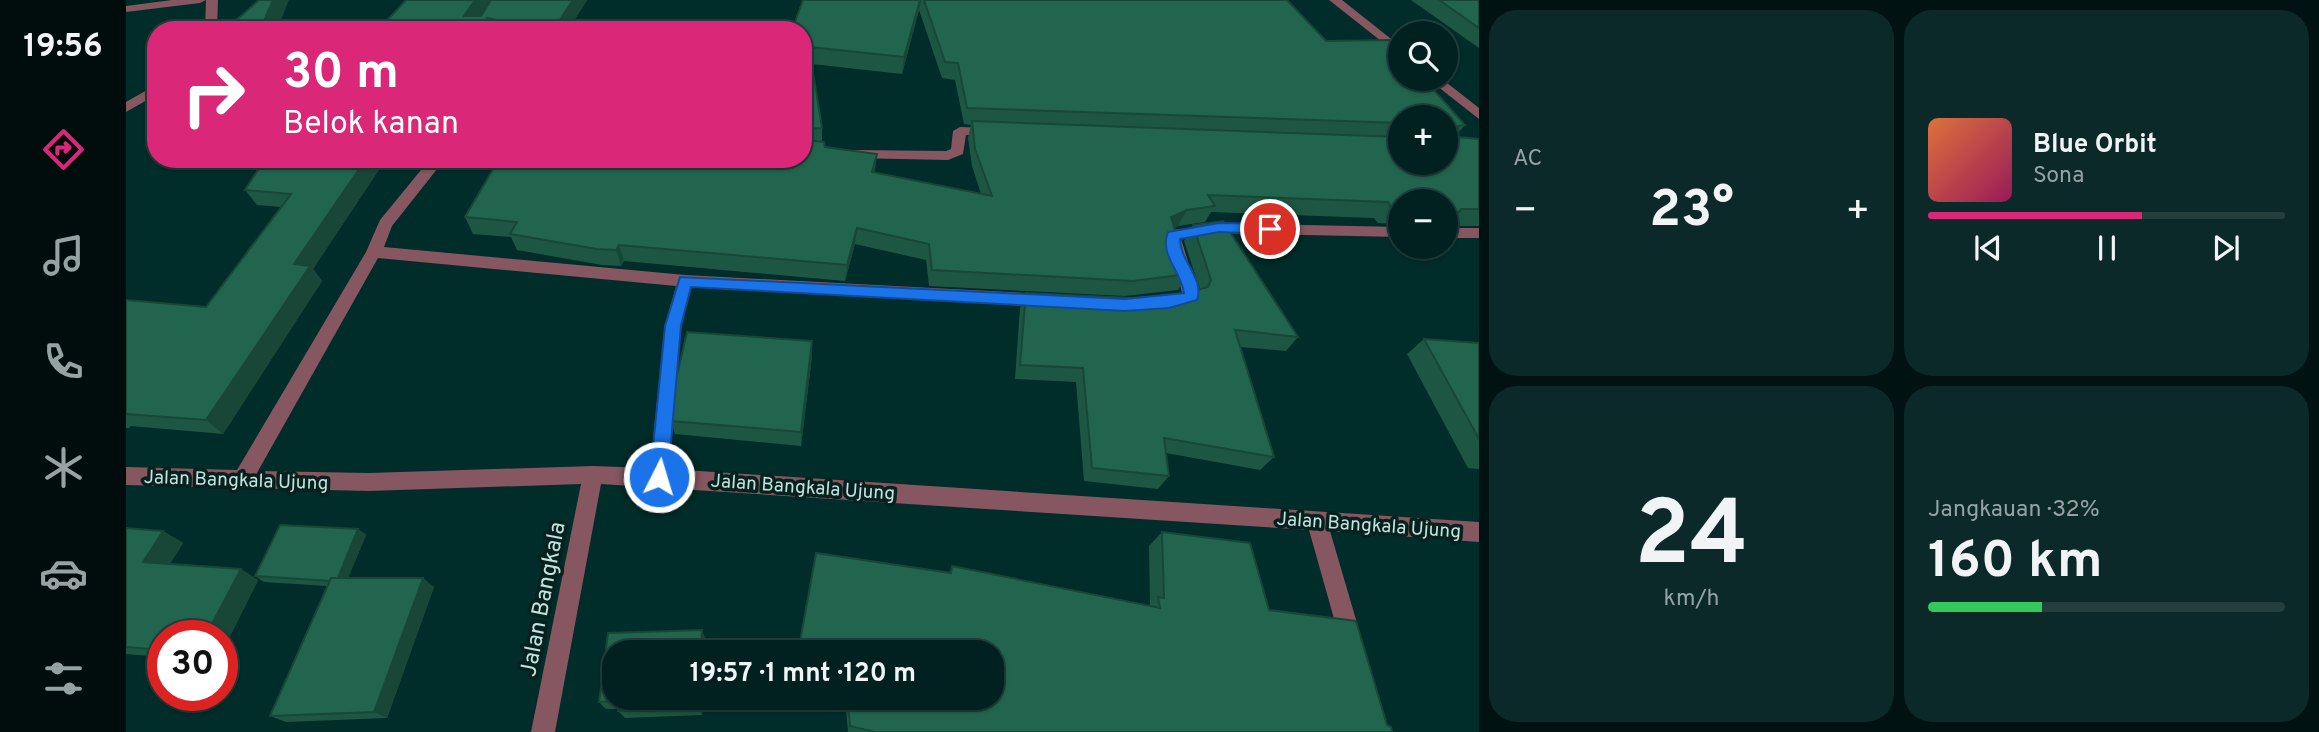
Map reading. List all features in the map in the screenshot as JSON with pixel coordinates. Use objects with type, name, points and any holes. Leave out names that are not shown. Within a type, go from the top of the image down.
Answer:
[{"type":"street","points":[[126,9],[200,0]]},
{"type":"street","points":[[211,21],[212,0]]},
{"type":"street","points":[[1335,0],[1388,42]]},
{"type":"street","points":[[1449,91],[1479,115]]},
{"type":"street","points":[[126,108],[147,95]]},
{"type":"street","points":[[834,153],[948,156],[958,151],[960,131],[1001,132]]},
{"type":"street","points":[[243,478],[373,252],[385,224],[431,168]]},
{"type":"street","points":[[1158,303],[1191,296],[1190,280],[1173,253],[1173,235],[1219,228],[1388,232]]},
{"type":"street","points":[[1458,233],[1479,233]]},
{"type":"street","points":[[373,252],[685,281],[1065,301]]},
{"type":"street","points":[[659,477],[673,326],[685,281]]},
{"type":"street","name":"Jalan Bangkala Ujung","points":[[126,476],[369,482],[593,475],[659,477],[1479,532]]},
{"type":"street","name":"Jalan Bangkala","points":[[543,732],[593,475]]},
{"type":"street","points":[[1316,519],[1358,666]]},
{"type":"building","points":[[259,0],[273,0],[264,21],[235,21]]},
{"type":"building","points":[[406,0],[475,0],[464,16],[481,16],[491,0],[573,0],[559,21],[500,21],[487,18],[485,21],[386,21]]},
{"type":"building","points":[[803,0],[920,0],[904,57],[812,47],[812,21],[795,21]]},
{"type":"building","points":[[924,0],[1287,0],[1326,41],[1388,40],[1388,91],[1435,91],[1447,105],[1388,105],[1388,123],[967,108],[958,63],[945,62]]},
{"type":"building","points":[[1439,0],[1479,0],[1479,28]]},
{"type":"building","points":[[812,66],[822,128],[812,129]]},
{"type":"building","points":[[1458,117],[1465,125],[1458,126]]},
{"type":"building","points":[[972,121],[1388,137],[1388,175],[1458,175],[1458,137],[1479,139],[1479,209],[1461,209],[1458,212],[1458,189],[1388,189],[1388,202],[1208,195],[1215,206],[1187,210],[1171,217],[1188,274],[1133,281],[932,270],[929,244],[857,228],[847,265],[619,245],[616,250],[597,249],[510,234],[517,222],[465,217],[494,168],[812,168],[812,141],[824,142],[825,147],[877,154],[872,172],[992,196],[975,149]]},
{"type":"building","points":[[259,168],[360,168],[294,264],[310,266],[206,420],[126,414],[126,300],[206,307],[291,194],[245,190]]},
{"type":"building","points":[[1223,221],[1298,337],[1235,330],[1274,457],[1164,438],[1169,476],[1092,468],[1083,368],[1020,365],[1026,293],[1133,298],[1179,295],[1208,287],[1211,280],[1193,225]]},
{"type":"building","points":[[687,332],[812,341],[801,432],[671,421],[674,388]]},
{"type":"building","points":[[1424,339],[1479,343],[1479,439]]},
{"type":"building","points":[[280,525],[358,529],[338,578],[331,578],[330,581],[255,576]]},
{"type":"building","points":[[126,528],[163,531],[143,562],[241,569],[214,620],[147,620],[147,649],[126,647]]},
{"type":"building","points":[[1162,532],[1250,543],[1269,610],[1356,621],[1387,725],[1392,732],[875,732],[850,726],[849,710],[1004,710],[1004,640],[800,640],[816,553],[951,573],[952,566],[1160,608],[1158,597],[1164,598]]},
{"type":"building","points":[[331,578],[423,578],[374,712],[270,716]]},
{"type":"building","points":[[702,630],[702,640],[607,640],[608,633]]},
{"type":"building","points":[[602,679],[602,702],[599,702]]},
{"type":"route","points":[[659,477],[673,326],[685,281],[1125,305],[1169,302],[1191,296],[1190,280],[1173,253],[1173,235],[1191,230],[1219,228],[1270,229]]}]
